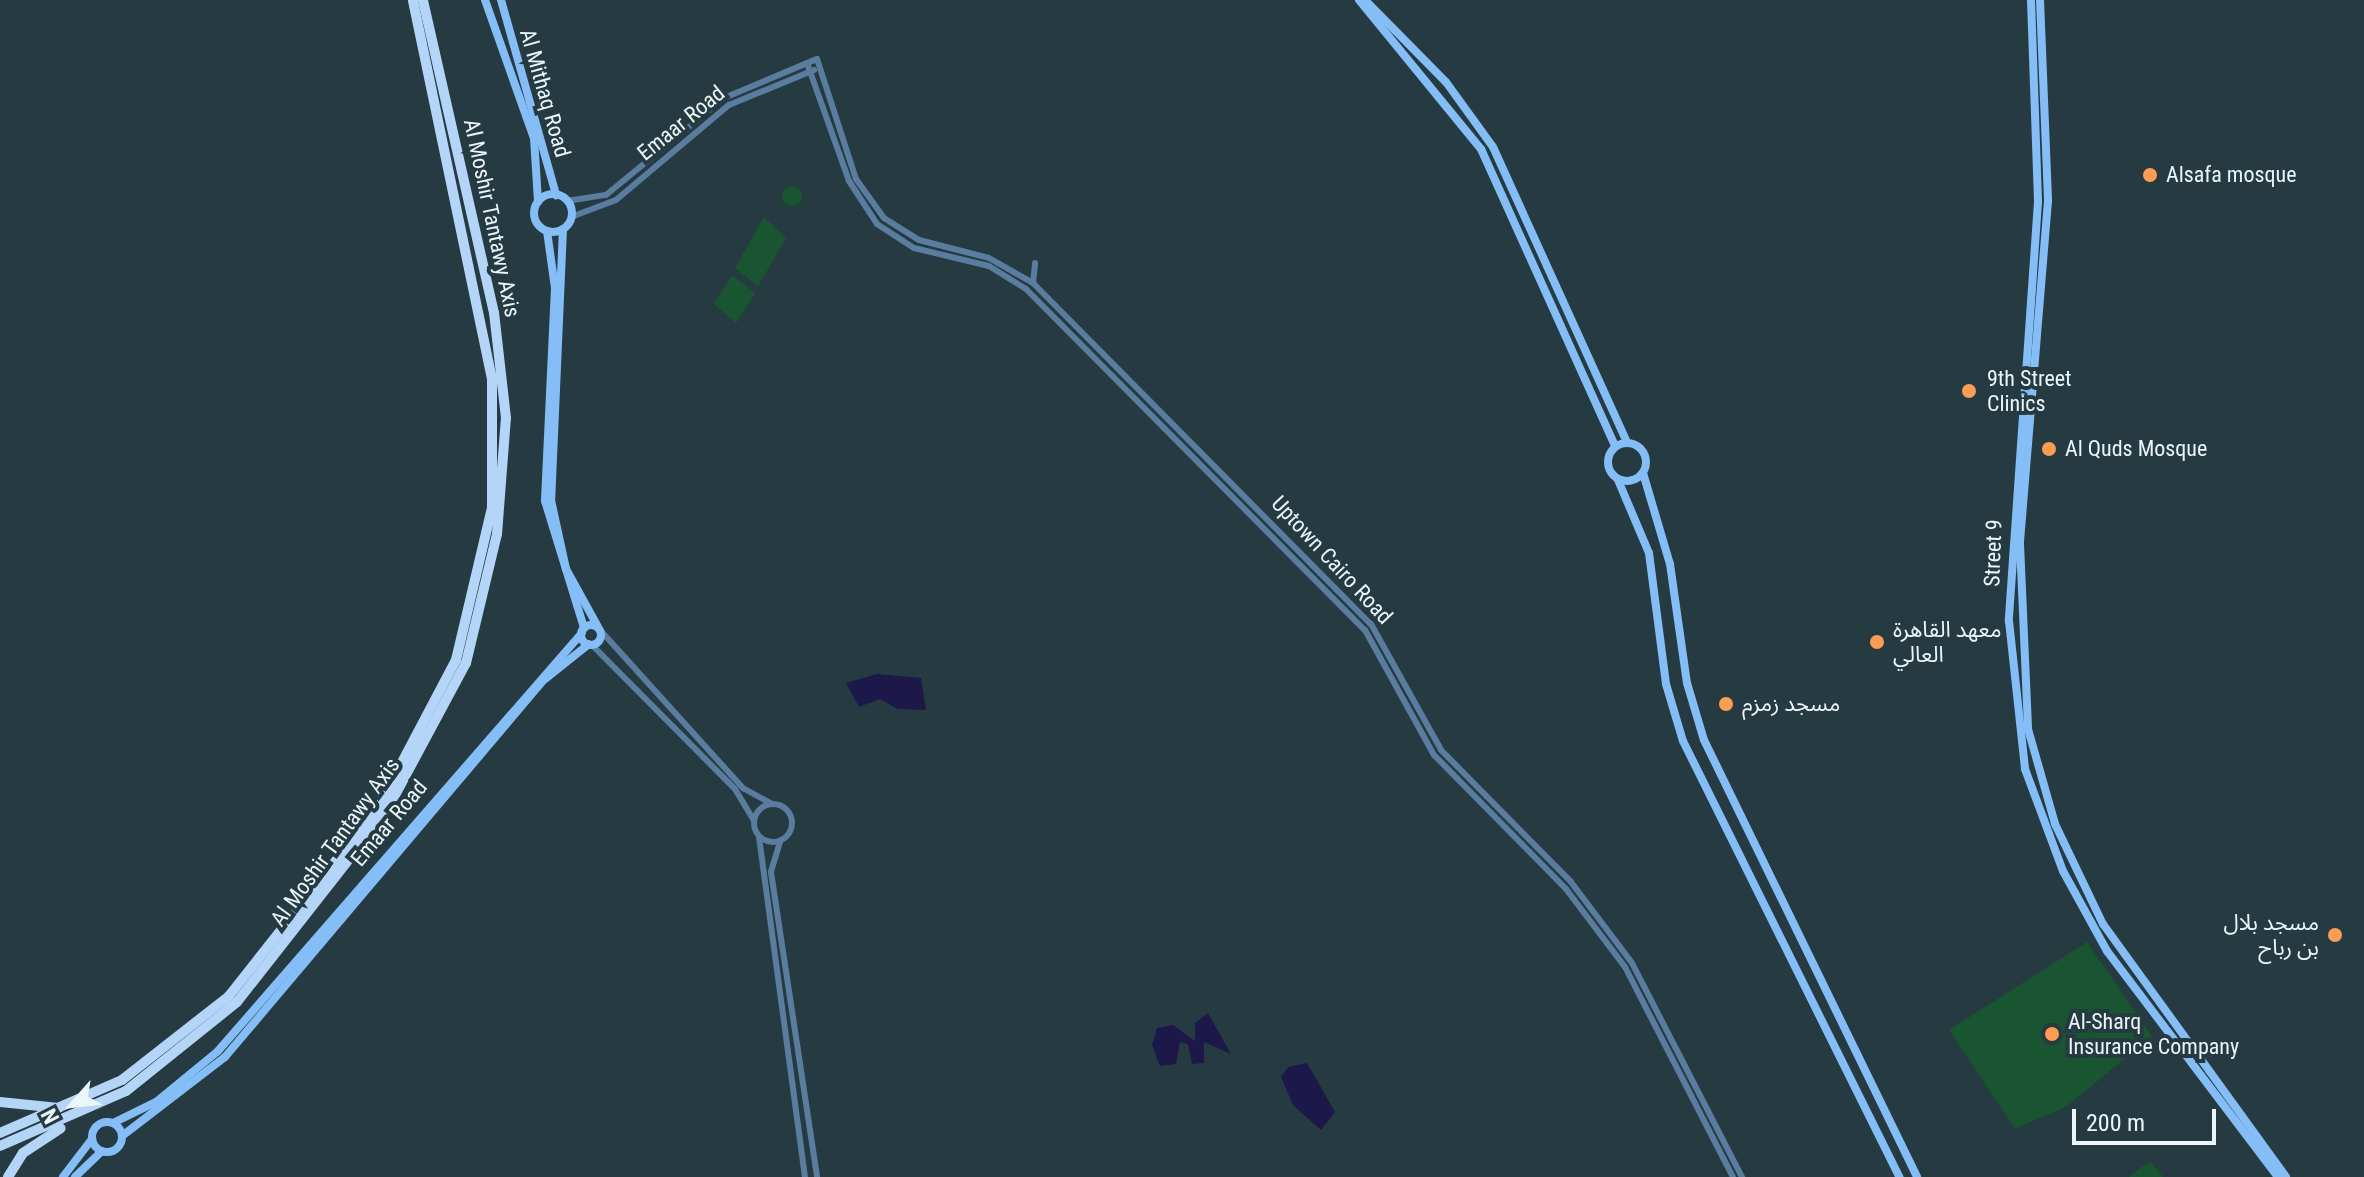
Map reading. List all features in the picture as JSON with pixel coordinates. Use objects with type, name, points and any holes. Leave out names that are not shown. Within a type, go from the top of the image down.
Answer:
[{"type":"highway","name":"Al Moshir Tantawy Axis","points":[[0,1133],[65,1108],[168,1049],[260,961],[399,776],[467,627],[492,508],[492,379],[413,0]]},
{"type":"highway","name":"Al Moshir Tantawy Axis","points":[[0,1146],[66,1121],[190,1046],[268,968],[408,780],[477,630],[501,512],[503,377],[423,0]]},
{"type":"highway","points":[[0,1102],[65,1108]]},
{"type":"highway","points":[[8,1177],[23,1153],[66,1121]]},
{"type":"main road","name":"Al Mithaq Road","points":[[485,0],[534,138],[538,202]]},
{"type":"main road","name":"Al Mithaq Road","points":[[501,0],[556,195]]},
{"type":"main road","points":[[1359,0],[1481,149],[1615,446],[1608,466],[1618,480],[1649,553],[1666,684],[1683,741],[1899,1177]]},
{"type":"main road","points":[[1365,0],[1446,82],[1493,147],[1627,443],[1644,453],[1643,473],[1674,578],[1687,683],[1704,740],[1917,1177]]},
{"type":"main road","name":"Street 9","points":[[2031,0],[2039,161],[2009,551],[2012,683],[2025,769],[2049,840],[2133,989],[2278,1177]]},
{"type":"main road","name":"Street 9","points":[[2040,0],[2048,187],[2020,544],[2022,681],[2055,824],[2097,914],[2145,986],[2286,1177]]},
{"type":"main road","points":[[583,630],[599,629],[566,569],[551,500],[563,229],[573,208],[556,195],[538,202],[535,220],[547,231],[555,300],[545,501],[583,630],[591,644]]},
{"type":"main road","points":[[547,231],[563,229]]},
{"type":"main road","points":[[1615,446],[1627,443]]},
{"type":"main road","points":[[1618,480],[1643,473]]},
{"type":"main road","name":"Emaar Road","points":[[122,1136],[212,1070],[545,679],[591,644],[599,629]]},
{"type":"main road","name":"Emaar Road","points":[[113,1123],[156,1102],[218,1051],[583,630]]},
{"type":"main road","points":[[2133,989],[2145,986]]},
{"type":"main road","points":[[63,1177],[92,1139],[96,1126],[113,1123],[122,1136],[116,1149],[102,1151],[75,1177]]},
{"type":"main road","points":[[92,1139],[102,1151]]},
{"type":"street","name":"Emaar Road","points":[[573,208],[622,185],[735,92],[817,59]]},
{"type":"street","name":"Uptown Cairo Road","points":[[817,59],[843,150],[895,227],[1019,273],[1033,283],[1042,299],[1125,389],[1292,553],[1365,630],[1420,734],[1461,788],[1584,910],[1638,989],[1733,1177]]},
{"type":"street","name":"Uptown Cairo Road","points":[[807,63],[833,118]]},
{"type":"street","name":"Emaar Road","points":[[573,208],[616,200],[739,99],[821,68]]},
{"type":"street","name":"Uptown Cairo Road","points":[[843,150],[845,171],[859,201],[889,234],[928,252],[989,266],[1042,299],[1200,449],[1371,624],[1441,750],[1604,923],[1656,1005],[1742,1177]]},
{"type":"street","points":[[845,171],[853,169]]},
{"type":"street","points":[[1033,283],[1035,263]]},
{"type":"street","points":[[989,266],[1019,273]]},
{"type":"street","points":[[1125,389],[1149,400]]},
{"type":"street","points":[[1174,436],[1200,449]]},
{"type":"street","points":[[1292,553],[1315,565]]},
{"type":"street","points":[[1332,595],[1371,624]]},
{"type":"street","points":[[599,629],[743,788],[772,804],[792,822],[771,865],[779,938],[817,1177]]},
{"type":"street","points":[[591,644],[735,789],[754,821],[759,837],[778,1011],[805,1177]]},
{"type":"street","points":[[1389,673],[1397,670]]},
{"type":"street","points":[[1461,788],[1492,806]]},
{"type":"street","points":[[754,821],[772,804]]},
{"type":"street","points":[[759,837],[780,842]]},
{"type":"street","points":[[1584,910],[1604,923]]},
{"type":"street","points":[[768,939],[779,938]]},
{"type":"street","points":[[778,1011],[790,1010]]},
{"type":"green space","points":[[788,186],[796,186],[802,196],[796,206],[788,206],[782,200],[782,192]]},
{"type":"green space","points":[[764,217],[786,238],[758,286],[735,268]]},
{"type":"green space","points":[[732,275],[755,293],[736,323],[714,304]]},
{"type":"green space","name":"Al-Sharq Insurance Company","points":[[2087,942],[2152,1036],[2067,1106],[2015,1129],[1949,1030]]},
{"type":"green space","points":[[2151,1162],[2163,1177],[2129,1177],[2140,1168]]},
{"type":"shaded area","points":[[877,674],[921,678],[926,710],[897,709],[880,699],[859,707],[846,683]]},
{"type":"shaded area","points":[[1208,1013],[1231,1054],[1204,1042],[1204,1063],[1192,1064],[1188,1044],[1180,1042],[1176,1064],[1160,1066],[1152,1045],[1157,1028],[1173,1025],[1195,1041],[1195,1023]]},
{"type":"shaded area","points":[[1307,1063],[1335,1112],[1321,1130],[1293,1105],[1281,1077],[1288,1067]]},
{"type":"place","name":"Alsafa mosque","points":[[2150,175]]},
{"type":"place","name":"9th Street Clinics","points":[[1969,391]]},
{"type":"place","name":"Al Quds Mosque","points":[[2049,449]]},
{"type":"place","name":"معهد القاهرة العالي","points":[[1877,642]]},
{"type":"place","name":"مسجد زمزم","points":[[1726,704]]},
{"type":"place","name":"مسجد بلال بن رباح","points":[[2335,935]]},
{"type":"place","name":"Al-Sharq Insurance Company","points":[[2052,1034]]}]
